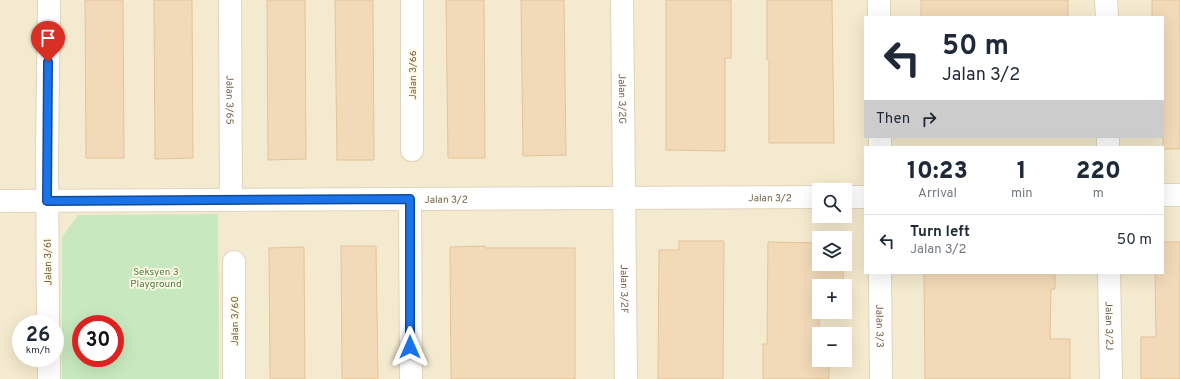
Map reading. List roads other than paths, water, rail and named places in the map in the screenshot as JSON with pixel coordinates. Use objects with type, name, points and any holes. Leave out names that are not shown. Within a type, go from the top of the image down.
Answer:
[{"type":"street","name":"Jalan 3/61","points":[[48,315],[47,201],[49,0]]},
{"type":"street","name":"Jalan 3/65","points":[[230,0],[231,200]]},
{"type":"street","name":"Jalan 3/66","points":[[412,0],[412,150]]},
{"type":"street","name":"Jalan 3/2G","points":[[622,0],[624,198]]},
{"type":"street","points":[[879,0],[879,16]]},
{"type":"street","points":[[1106,0],[1107,16]]},
{"type":"street","points":[[1164,195],[1180,195]]},
{"type":"street","name":"Jalan 3/2","points":[[0,201],[812,197]]},
{"type":"street","points":[[852,197],[864,197]]},
{"type":"street","name":"Jalan 3/2F","points":[[624,198],[626,379]]},
{"type":"street","points":[[410,199],[411,379]]},
{"type":"street","name":"Jalan 3/60","points":[[234,262],[234,379]]},
{"type":"street","name":"Jalan 3/3","points":[[880,274],[881,379]]},
{"type":"street","name":"Jalan 3/2J","points":[[1110,274],[1111,379]]},
{"type":"street","points":[[48,367],[49,379]]},
{"type":"park label","name":"Seksyen 3 Playground","points":[[156,276]]}]
